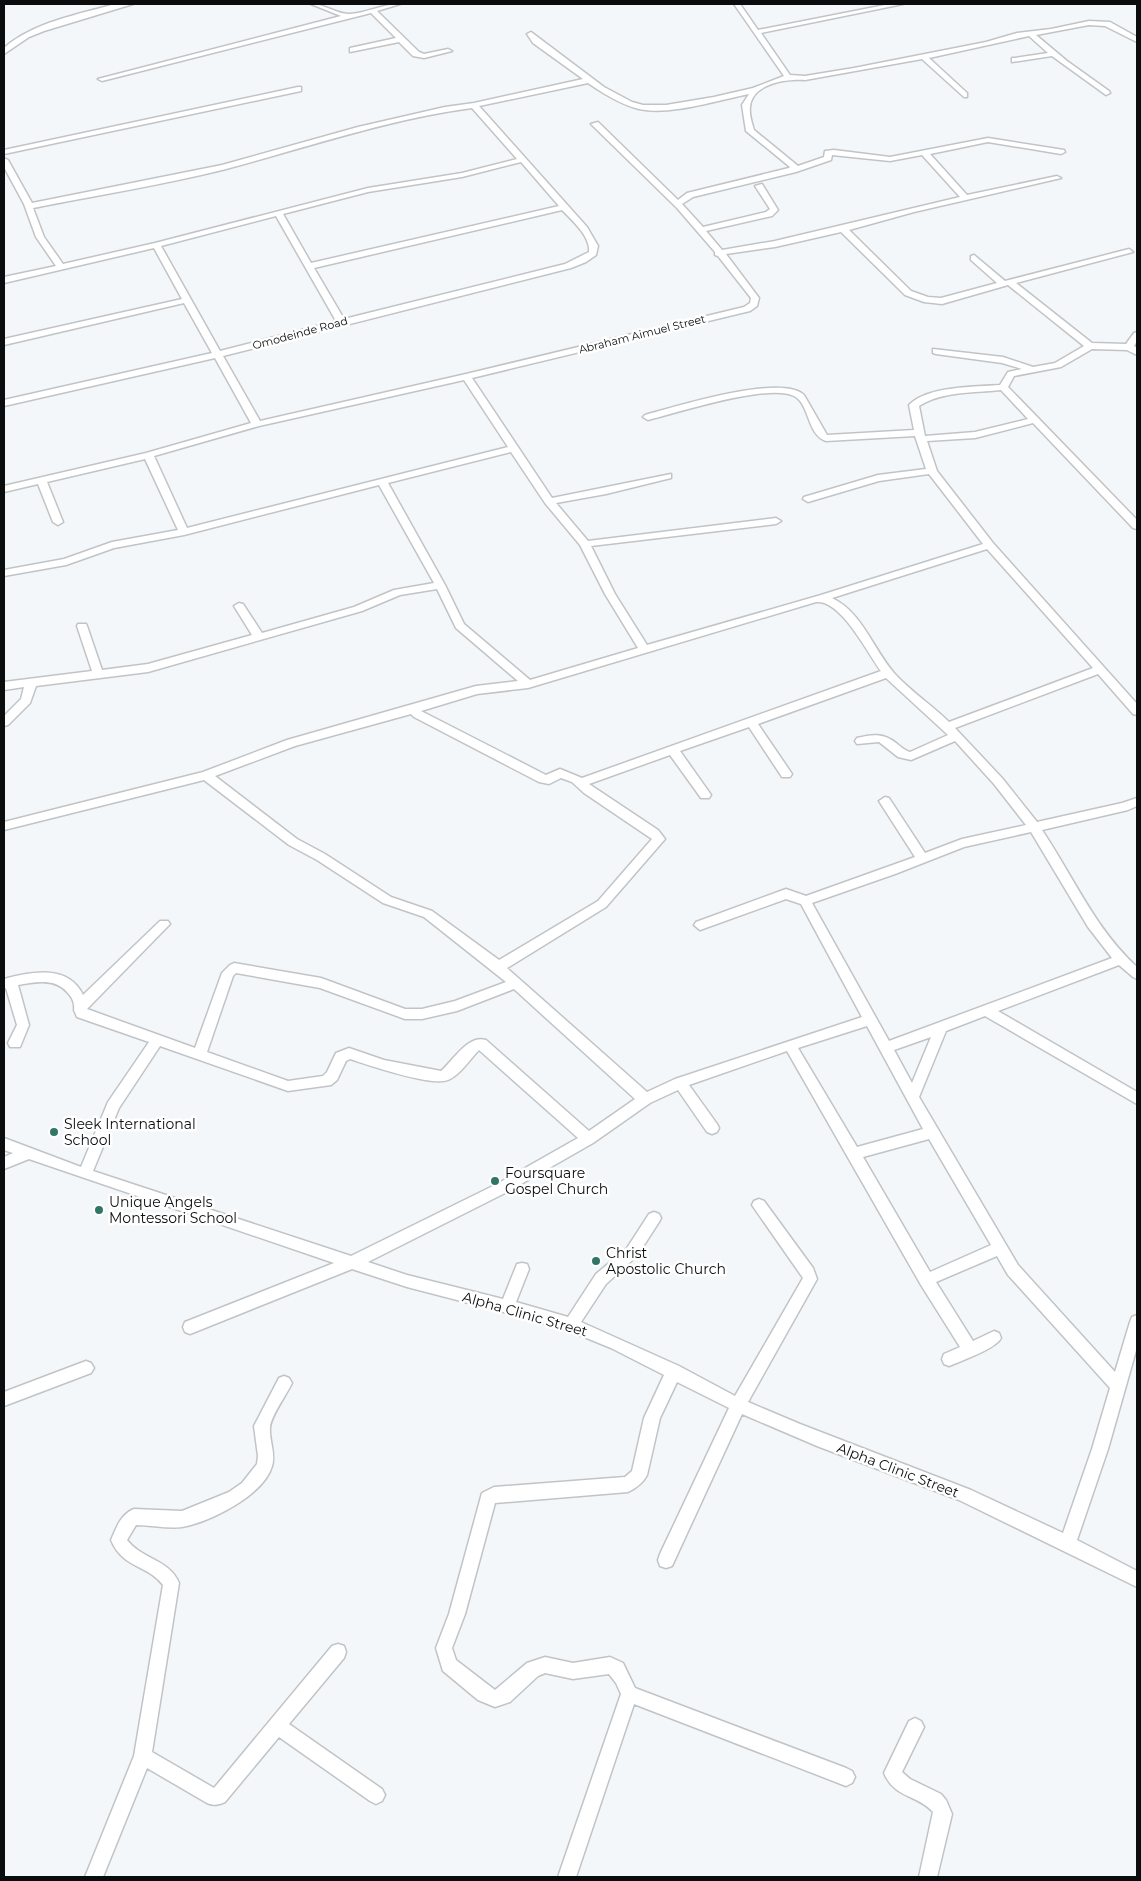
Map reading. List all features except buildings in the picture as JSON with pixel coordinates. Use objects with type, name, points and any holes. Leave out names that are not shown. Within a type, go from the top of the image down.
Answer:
[{"type":"street","points":[[4,52],[24,38],[42,30],[117,4],[129,4]]},
{"type":"street","points":[[314,4],[348,16]]},
{"type":"street","points":[[102,79],[397,4]]},
{"type":"street","points":[[737,4],[788,77]]},
{"type":"street","points":[[757,32],[874,6],[899,4]]},
{"type":"street","points":[[372,10],[419,55],[448,51]]},
{"type":"street","points":[[531,34],[536,41],[592,80],[631,104],[644,108],[687,103],[755,90],[788,77],[810,77],[1031,34],[1100,23],[1137,40]]},
{"type":"street","points":[[1031,34],[1054,54],[1106,92]]},
{"type":"street","points":[[353,50],[401,39]]},
{"type":"street","points":[[1015,60],[1054,54]]},
{"type":"street","points":[[923,56],[964,95]]},
{"type":"street","points":[[29,206],[222,167],[362,129],[592,80]]},
{"type":"street","points":[[4,152],[298,89]]},
{"type":"street","points":[[755,90],[746,105],[750,130],[785,157],[794,166],[793,170]]},
{"type":"street","points":[[310,266],[563,207],[521,160],[515,149],[474,105]]},
{"type":"street","points":[[595,124],[700,230],[718,253],[767,246],[965,198],[1057,178]]},
{"type":"street","points":[[676,206],[690,195],[793,170],[828,158],[828,153],[834,152],[884,159],[988,140],[1061,152]]},
{"type":"street","points":[[924,152],[965,198]]},
{"type":"street","points":[[4,160],[29,206],[40,237],[61,267]]},
{"type":"street","points":[[4,280],[156,245],[368,190],[462,175],[521,160]]},
{"type":"street","points":[[700,230],[769,214],[774,210],[759,186]]},
{"type":"street","name":"Omodeinde Road","points":[[4,403],[218,354],[538,274],[583,260],[593,253],[594,246],[584,229],[563,207]]},
{"type":"street","points":[[279,214],[340,322]]},
{"type":"street","points":[[842,228],[908,293],[916,297],[942,301],[1006,282],[1130,252]]},
{"type":"street","points":[[156,245],[257,424]]},
{"type":"street","name":"Abraham Aimuel Street","points":[[466,377],[747,309],[754,304],[755,298],[718,253]]},
{"type":"street","points":[[974,258],[1090,346],[1133,350],[1137,335]]},
{"type":"street","points":[[4,342],[187,300]]},
{"type":"street","points":[[1003,387],[1011,374],[1058,365],[1090,346]]},
{"type":"street","points":[[936,351],[1003,360],[1033,370]]},
{"type":"street","points":[[4,489],[148,455],[257,424],[466,377],[549,501],[585,544],[610,594],[644,648]]},
{"type":"street","points":[[1003,387],[1137,526]]},
{"type":"street","points":[[1003,387],[932,396],[914,405],[920,436],[932,471],[989,545],[1099,670],[1137,710]]},
{"type":"street","points":[[648,417],[761,390],[791,391],[801,398],[823,437],[829,438],[872,434],[920,436],[975,435],[1034,420]]},
{"type":"street","points":[[4,573],[66,562],[112,546],[184,532],[514,448]]},
{"type":"street","points":[[148,455],[184,532]]},
{"type":"street","points":[[808,499],[878,478],[932,471]]},
{"type":"street","points":[[549,501],[606,491],[668,476]]},
{"type":"street","points":[[41,480],[58,522]]},
{"type":"street","points":[[382,481],[440,584],[460,626],[528,684]]},
{"type":"street","points":[[585,544],[776,521]]},
{"type":"street","points":[[4,826],[206,775],[291,743],[476,690],[528,684],[644,648],[815,598],[822,598],[989,545]]},
{"type":"street","points":[[4,686],[148,668],[358,609],[398,592],[440,584]]},
{"type":"street","points":[[822,598],[836,603],[875,651],[888,673],[952,732],[995,778],[1034,827],[1100,934],[1119,960],[1137,974]]},
{"type":"street","points":[[239,606],[259,637]]},
{"type":"street","points":[[82,626],[98,674]]},
{"type":"street","points":[[861,742],[879,738],[885,740],[902,754],[911,756],[952,732],[1099,670]]},
{"type":"street","points":[[580,783],[888,673]]},
{"type":"street","points":[[4,722],[26,700],[31,683]]},
{"type":"street","points":[[414,709],[418,714],[543,779],[549,780],[560,773],[565,773],[654,833],[659,839],[658,843],[602,904],[498,967]]},
{"type":"street","points":[[751,722],[786,774]]},
{"type":"street","points":[[673,750],[705,794]]},
{"type":"street","points":[[206,775],[293,842],[321,857],[387,900],[428,914],[498,967],[645,1099]]},
{"type":"street","points":[[885,801],[922,857]]},
{"type":"street","points":[[700,925],[786,894],[805,901],[891,871],[922,857],[962,843],[1115,809],[1137,802]]},
{"type":"street","points":[[805,901],[932,1132],[1014,1270],[1117,1385]]},
{"type":"street","points":[[81,1005],[164,924]]},
{"type":"street","points":[[886,1048],[1119,960]]},
{"type":"street","points":[[199,1055],[228,973],[234,968],[321,983],[405,1014],[422,1014],[457,1006],[516,983]]},
{"type":"street","points":[[15,1043],[22,1026],[8,983],[47,976],[63,980],[77,992],[81,1005],[80,1010],[88,1016],[147,1035],[288,1086],[326,1081],[332,1076],[342,1057],[349,1053],[383,1065],[442,1077],[446,1076],[477,1044],[481,1044],[588,1139]]},
{"type":"street","points":[[986,1010],[1137,1099]]},
{"type":"street","points":[[190,1327],[352,1263],[502,1188],[588,1139],[645,1099],[680,1083],[790,1045],[871,1020]]},
{"type":"street","points":[[913,1096],[940,1027]]},
{"type":"street","points":[[85,1174],[113,1106],[157,1040]]},
{"type":"street","points":[[790,1045],[926,1280],[970,1350]]},
{"type":"street","points":[[680,1083],[712,1128]]},
{"type":"street","points":[[853,1154],[932,1132]]},
{"type":"street","name":"Alpha Clinic Street","points":[[4,1144],[27,1154],[383,1275],[507,1306],[601,1336],[674,1371],[738,1405],[848,1452],[965,1496],[1137,1580]]},
{"type":"street","points":[[4,1163],[27,1154]]},
{"type":"street","points":[[666,1560],[738,1405],[810,1280],[808,1273],[759,1205]]},
{"type":"street","points":[[571,1325],[601,1279],[632,1252],[654,1218]]},
{"type":"street","points":[[926,1280],[1000,1248]]},
{"type":"street","points":[[507,1306],[522,1269]]},
{"type":"street","points":[[1067,1545],[1100,1449],[1117,1385],[1137,1322]]},
{"type":"street","points":[[949,1359],[994,1338]]},
{"type":"street","points":[[4,1399],[86,1368]]},
{"type":"street","points":[[568,1877],[629,1694],[623,1678],[617,1669],[610,1665],[573,1670],[545,1665],[533,1669],[504,1696],[495,1698],[484,1694],[449,1665],[444,1648],[457,1614],[488,1498],[494,1495],[628,1484],[634,1480],[640,1475],[652,1418],[674,1371]]},
{"type":"street","points":[[94,1877],[143,1756],[171,1582],[162,1572],[125,1551],[119,1540],[128,1522],[134,1517],[182,1519],[203,1512],[235,1497],[248,1488],[264,1467],[266,1456],[262,1426],[284,1384]]},
{"type":"street","points":[[143,1756],[212,1796],[219,1796],[338,1652]]},
{"type":"street","points":[[629,1694],[846,1777]]},
{"type":"street","points":[[278,1726],[376,1795]]},
{"type":"street","points":[[915,1727],[893,1773],[896,1780],[904,1786],[932,1798],[942,1805],[943,1814],[928,1877]]},
{"type":"place","name":"Sleek International School","points":[[54,1132]]},
{"type":"place","name":"Foursquare Gospel Church","points":[[495,1181]]},
{"type":"place","name":"Unique Angels Montessori School","points":[[99,1210]]},
{"type":"place","name":"Christ Apostolic Church","points":[[596,1261]]}]
